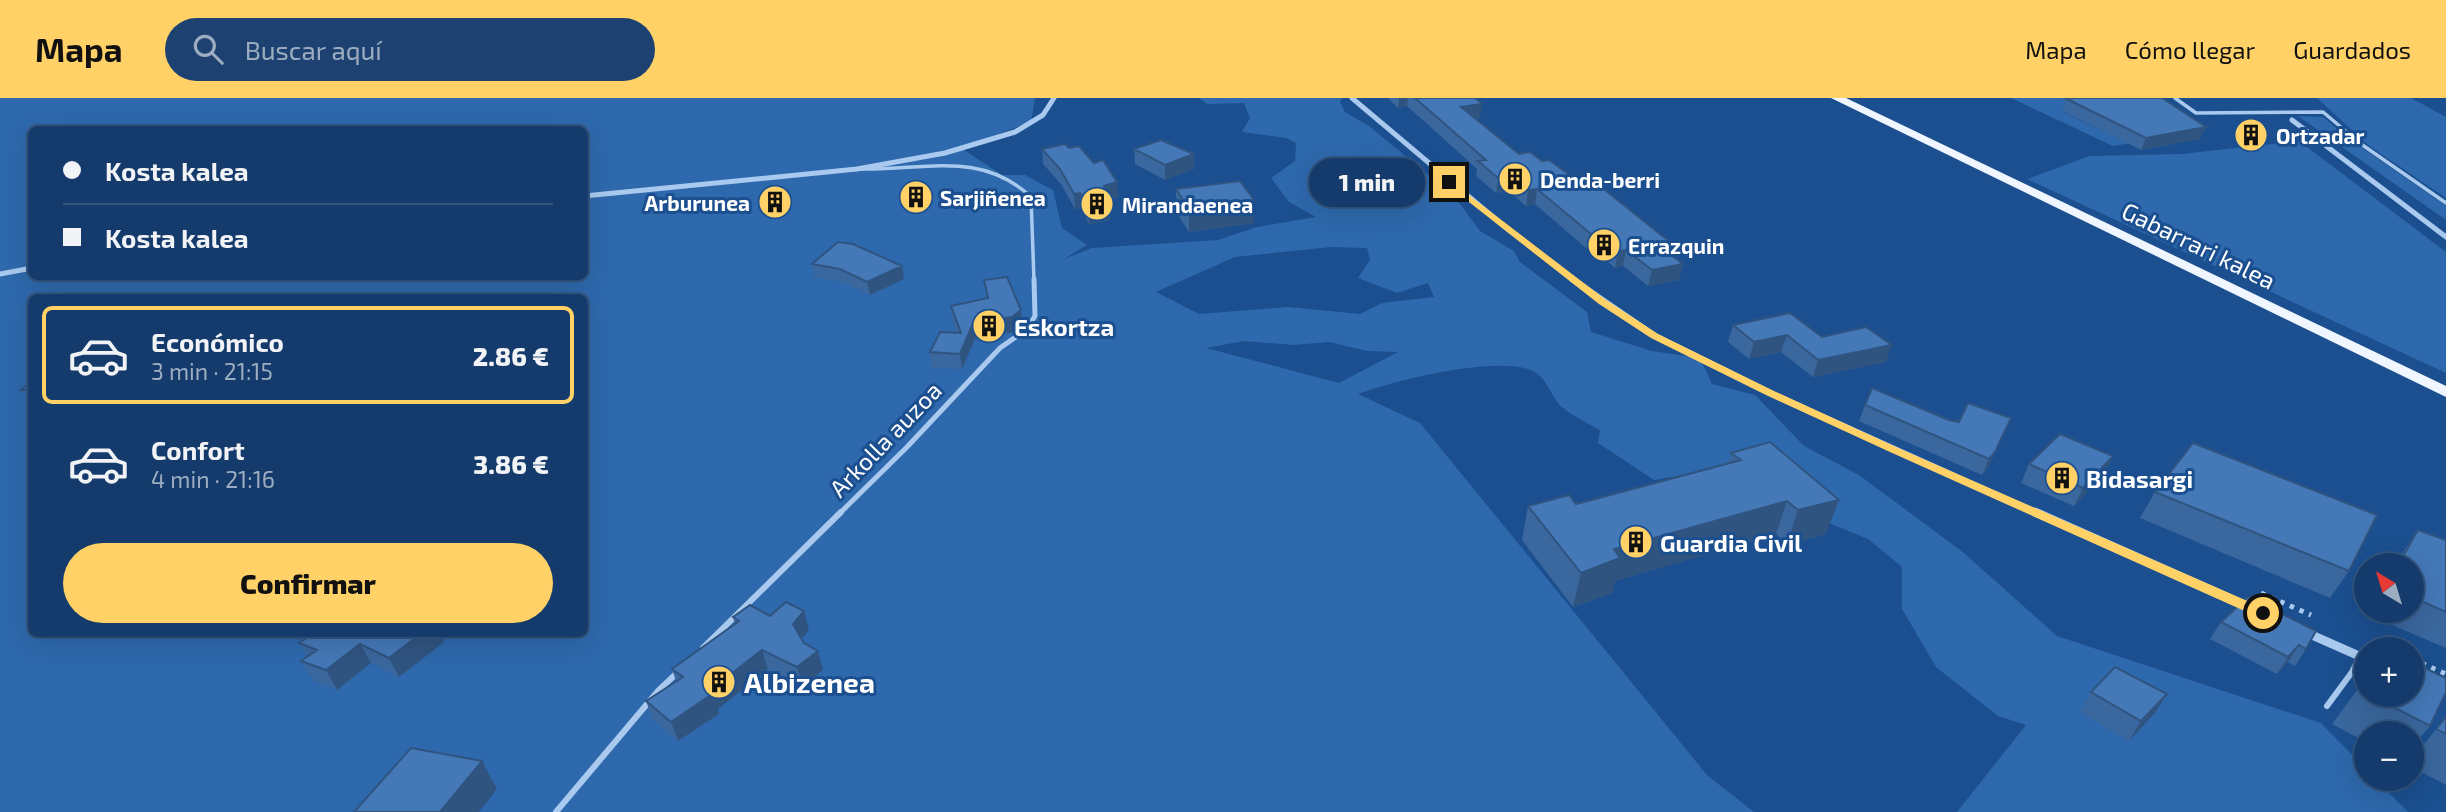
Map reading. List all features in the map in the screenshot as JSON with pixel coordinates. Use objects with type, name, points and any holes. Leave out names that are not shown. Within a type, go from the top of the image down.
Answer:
[{"type":"main road","name":"Gabarrari kalea","points":[[1838,98],[2446,392]]},
{"type":"main road","name":"Gabarrari kalea","points":[[1848,98],[1930,142]]},
{"type":"street","name":"Arkolla auzoa","points":[[588,196],[857,169],[945,153],[1015,132],[1043,115],[1054,98]]},
{"type":"street","points":[[1352,98],[1467,198],[1529,247],[1602,302],[1655,336],[1832,422],[2263,613]]},
{"type":"street","points":[[2292,120],[2446,237]]},
{"type":"street","points":[[0,274],[28,269]]},
{"type":"street","points":[[2299,629],[2354,653]]},
{"type":"lane","points":[[2175,98],[2196,113],[2323,112],[2361,144],[2446,202]]},
{"type":"lane","name":"Arkolla auzoa","points":[[698,652],[907,447],[1000,348],[1027,329],[1035,316],[1031,197],[1024,187],[999,172],[968,167],[931,166],[880,171],[857,169]]},
{"type":"lane","points":[[556,812],[659,691],[688,662]]},
{"type":"lane","points":[[2327,706],[2354,669]]},
{"type":"path","points":[[2424,664],[2446,674]]},
{"type":"shaded area","points":[[0,98],[1035,98],[1031,122],[961,148],[1002,175],[1025,175],[1053,190],[1062,228],[1087,245],[1064,259],[1092,248],[1218,240],[1257,227],[1316,217],[1289,202],[1271,178],[1295,161],[1296,143],[1286,138],[1242,132],[1250,118],[1244,103],[1207,104],[1199,98],[1342,98],[1340,102],[1345,112],[1369,126],[1442,186],[1460,204],[1480,231],[1514,251],[1520,262],[1587,312],[1591,332],[1652,351],[1700,358],[1712,384],[1755,395],[1804,446],[1859,475],[1964,553],[2057,636],[2321,723],[2354,757],[2354,791],[2387,791],[2408,812],[1957,812],[2026,725],[1998,716],[1936,667],[1902,609],[1902,567],[1868,539],[1802,512],[1678,476],[1654,480],[1598,443],[1600,430],[1563,408],[1540,376],[1528,369],[1511,366],[1467,368],[1395,382],[1358,394],[1420,423],[1707,775],[1754,812],[0,812]],"holes":[[[1331,247],[1367,248],[1370,260],[1358,278],[1397,293],[1428,283],[1434,297],[1382,303],[1360,314],[1288,307],[1199,314],[1156,292],[1235,257]],[[1244,341],[1294,345],[1329,342],[1367,351],[1398,352],[1339,383],[1206,348]]]},
{"type":"shaded area","points":[[2011,98],[2066,98],[2086,108],[2063,112],[2096,128],[2190,133],[2113,146]]},
{"type":"shaded area","points":[[2317,98],[2411,98],[2446,117],[2446,198],[2368,145]]},
{"type":"shaded area","points":[[2298,116],[2323,117],[2355,143],[2446,206],[2446,220]]},
{"type":"shaded area","points":[[2299,141],[2446,252],[2446,373],[2027,179],[2089,156],[2181,154]]},
{"type":"building","points":[[1415,98],[1475,98],[1482,104],[1461,107],[1519,154],[1530,152],[1542,161],[1549,160],[1571,176],[1585,174],[1670,242],[1657,244],[1683,264],[1652,270],[1626,250],[1618,251],[1602,238],[1597,239],[1537,189],[1528,190],[1511,176],[1498,178],[1478,161],[1486,160]]},
{"type":"building","points":[[2162,98],[2206,127],[2146,138],[2067,99]]},
{"type":"building","points":[[1161,140],[1194,154],[1165,165],[1134,149]]},
{"type":"building","points":[[1065,144],[1069,148],[1079,146],[1094,163],[1103,160],[1117,182],[1104,186],[1109,205],[1088,208],[1080,193],[1074,194],[1060,169],[1042,149]]},
{"type":"building","points":[[1240,181],[1254,200],[1189,209],[1176,189]]},
{"type":"building","points":[[838,242],[853,244],[902,266],[867,282],[840,269],[812,264]]},
{"type":"building","points":[[1007,277],[1021,310],[1012,317],[973,323],[960,354],[930,352],[940,332],[961,333],[951,306],[988,298],[984,280]]},
{"type":"building","points":[[1790,313],[1822,337],[1866,327],[1892,345],[1818,360],[1787,335],[1754,342],[1733,325]]},
{"type":"building","points":[[1872,388],[1949,420],[1959,422],[1968,403],[2011,418],[1989,459],[1865,405]]},
{"type":"building","points":[[2060,434],[2113,456],[2083,488],[2029,464]]},
{"type":"building","points":[[1770,442],[1839,500],[1798,510],[1787,501],[1614,549],[1620,558],[1581,573],[1528,506],[1569,495],[1576,504],[1741,460],[1731,453]]},
{"type":"building","points":[[2193,443],[2377,515],[2358,553],[2354,553],[2354,561],[2349,571],[2155,492]]},
{"type":"building","points":[[2418,530],[2446,540],[2446,612],[2424,602],[2424,553],[2405,553]]},
{"type":"building","points":[[2248,597],[2316,631],[2306,649],[2299,645],[2288,657],[2221,622]]},
{"type":"building","points":[[786,602],[804,611],[793,624],[804,643],[818,651],[797,667],[762,650],[709,691],[712,694],[671,722],[646,701],[683,677],[672,669],[739,621],[733,617],[750,605],[770,616]]},
{"type":"building","points":[[308,637],[416,637],[389,658],[360,644],[326,670],[301,661],[317,650],[299,643]]},
{"type":"building","points":[[2115,667],[2167,694],[2141,721],[2091,692]]},
{"type":"building","points":[[2424,668],[2446,678],[2446,692],[2430,726],[2393,707],[2424,707]]},
{"type":"building","points":[[2446,717],[2446,734],[2436,729]]},
{"type":"building","points":[[411,748],[482,761],[440,812],[354,812]]},
{"type":"place","name":"Ortzadar","points":[[2251,135]]},
{"type":"place","name":"Denda-berri","points":[[1515,179]]},
{"type":"place","name":"Sarjiñenea","points":[[916,197]]},
{"type":"place","name":"Arburunea","points":[[775,202]]},
{"type":"place","name":"Mirandaenea","points":[[1097,204]]},
{"type":"place","name":"Errazquin","points":[[1604,245]]},
{"type":"place","name":"Eskortza","points":[[989,326]]},
{"type":"place","name":"Bidasargi","points":[[2062,478]]},
{"type":"place","name":"Guardia Civil","points":[[1636,542]]},
{"type":"place","name":"Albizenea","points":[[719,682]]},
{"type":"route","points":[[1449,182],[1602,302],[1655,336],[1894,450],[2263,613]]}]
